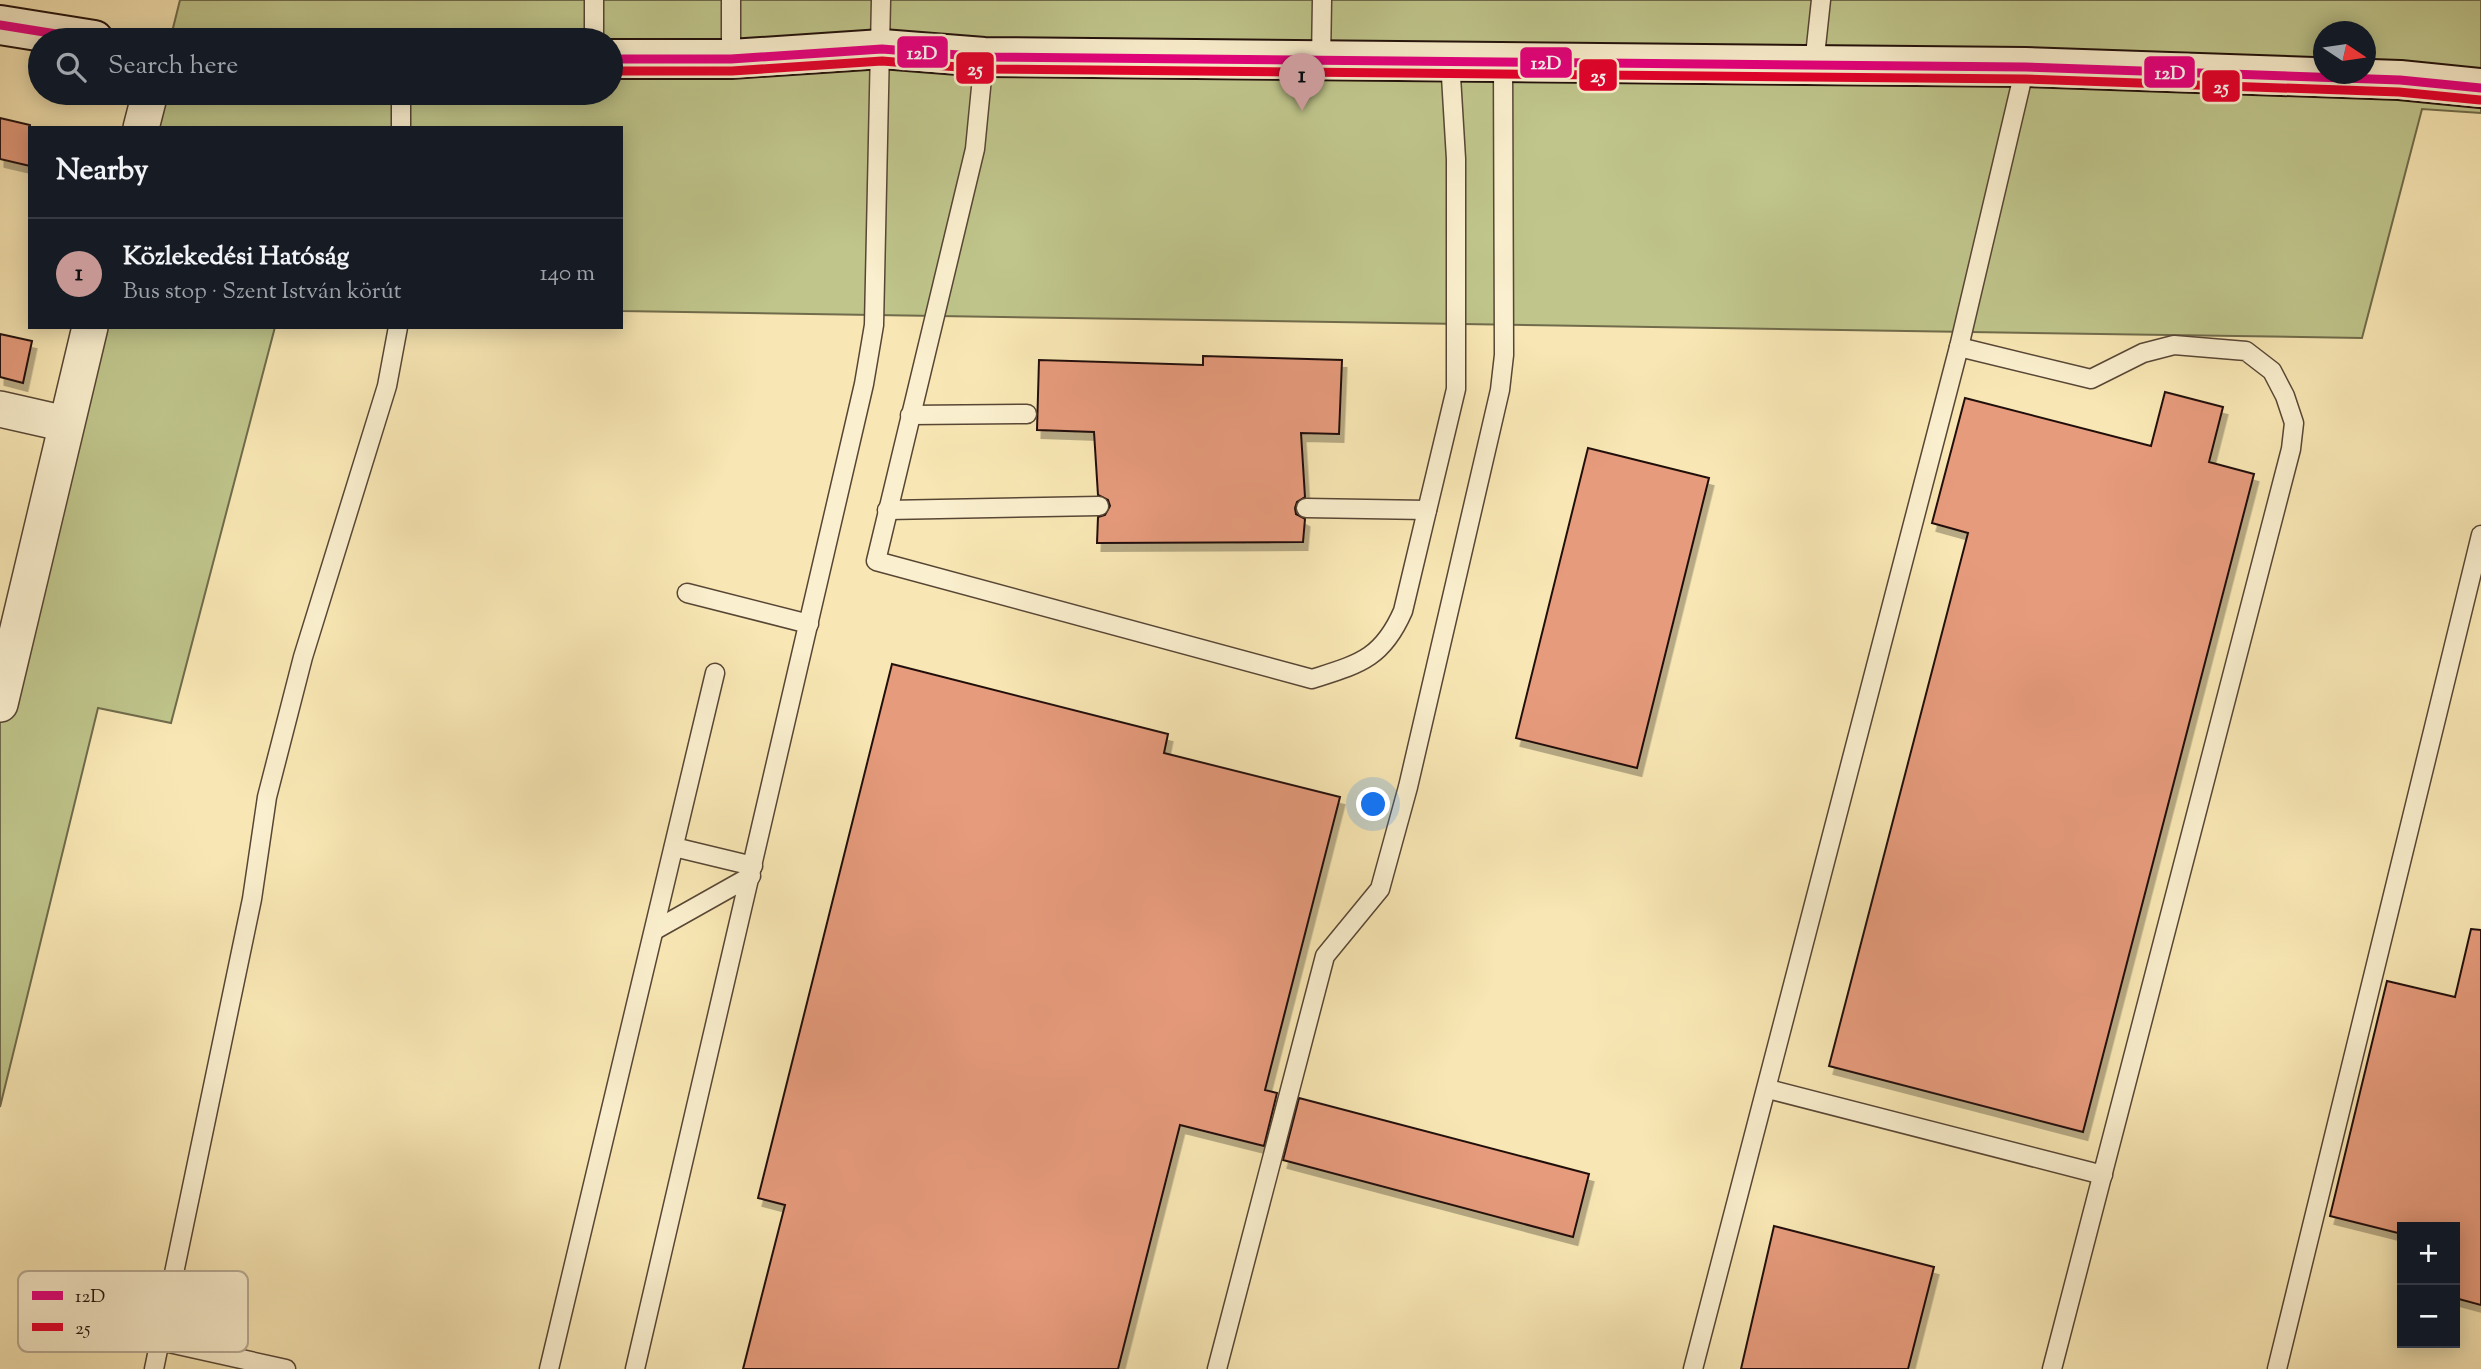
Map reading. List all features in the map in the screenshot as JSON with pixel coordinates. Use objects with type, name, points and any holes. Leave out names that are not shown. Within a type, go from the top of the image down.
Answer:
[{"type":"street","points":[[0,25],[28,29]]},
{"type":"street","points":[[623,59],[731,59],[881,49],[984,57],[2025,66],[2400,80],[2481,88]]},
{"type":"street","points":[[142,126],[147,105]]},
{"type":"street","points":[[0,704],[90,329]]},
{"type":"street","points":[[0,409],[66,424]]},
{"type":"lane","points":[[594,0],[594,28]]},
{"type":"lane","points":[[731,0],[731,59]]},
{"type":"lane","points":[[635,1369],[864,384],[874,325],[881,0]]},
{"type":"lane","points":[[1321,61],[1322,0]]},
{"type":"lane","points":[[1814,65],[1821,0]]},
{"type":"lane","points":[[984,57],[975,149],[876,561],[1312,679],[1356,665],[1390,639],[1403,611],[1456,389],[1456,159],[1450,60]]},
{"type":"lane","points":[[1217,1369],[1325,956],[1380,889],[1383,879],[1408,787],[1500,390],[1504,355],[1503,61]]},
{"type":"lane","points":[[1693,1369],[1959,347],[2025,66]]},
{"type":"lane","points":[[401,105],[401,126]]},
{"type":"lane","points":[[175,1271],[252,899],[268,797],[303,657],[387,386],[398,329]]},
{"type":"lane","points":[[1959,347],[2091,379],[2143,353],[2174,345],[2246,351],[2273,371],[2294,423],[2291,449],[2053,1369]]},
{"type":"lane","points":[[910,415],[1027,414]]},
{"type":"lane","points":[[887,510],[1099,506]]},
{"type":"lane","points":[[1306,508],[1427,510]]},
{"type":"lane","points":[[2277,1369],[2481,535]]},
{"type":"lane","points":[[687,593],[809,624]]},
{"type":"lane","points":[[548,1369],[715,673]]},
{"type":"lane","points":[[674,848],[752,871]]},
{"type":"lane","points":[[654,930],[752,871]]},
{"type":"lane","points":[[1768,1089],[2104,1175]]},
{"type":"lane","points":[[210,1352],[286,1369]]},
{"type":"green space","points":[[180,0],[2481,0],[2481,113],[2422,109],[2362,338],[623,311],[623,126],[149,126],[154,105],[623,105],[623,28],[173,28]]},
{"type":"green space","points":[[99,329],[274,329],[171,723],[98,708],[0,1107],[0,668]]},
{"type":"building","points":[[0,118],[30,125],[28,166],[0,159]]},
{"type":"building","points":[[0,334],[32,341],[23,383],[0,377]]},
{"type":"building","points":[[1203,356],[1342,360],[1339,434],[1301,433],[1305,497],[1297,502],[1295,508],[1296,514],[1305,519],[1303,542],[1097,543],[1098,517],[1105,515],[1110,506],[1108,500],[1098,495],[1094,432],[1037,430],[1039,360],[1203,365]]},
{"type":"building","points":[[2165,392],[2223,407],[2209,462],[2254,474],[2083,1132],[1829,1066],[1968,533],[1932,523],[1965,398],[2151,446]]},
{"type":"building","points":[[1588,448],[1709,478],[1637,768],[1516,738]]},
{"type":"building","points":[[892,664],[1168,734],[1164,753],[1340,797],[1265,1090],[1277,1093],[1264,1146],[1180,1125],[1118,1369],[743,1369],[785,1205],[758,1198]]},
{"type":"building","points":[[2471,929],[2481,930],[2481,1305],[2460,1299],[2460,1222],[2397,1222],[2397,1233],[2330,1216],[2387,981],[2455,997]]},
{"type":"building","points":[[1299,1098],[1589,1174],[1573,1237],[1283,1160]]},
{"type":"building","points":[[1774,1226],[1934,1267],[1908,1369],[1741,1369]]},
{"type":"transit line","name":"12D","points":[[0,25],[28,29]]},
{"type":"transit line","name":"12D","points":[[623,59],[731,59],[882,49],[984,57],[2025,67],[2400,80],[2481,88]]},
{"type":"transit line","name":"25","points":[[623,71],[732,71],[882,61],[984,69],[2025,79],[2399,92],[2480,100]]},
{"type":"place","name":"Közlekedési Hatóság","points":[[1302,111]]}]
